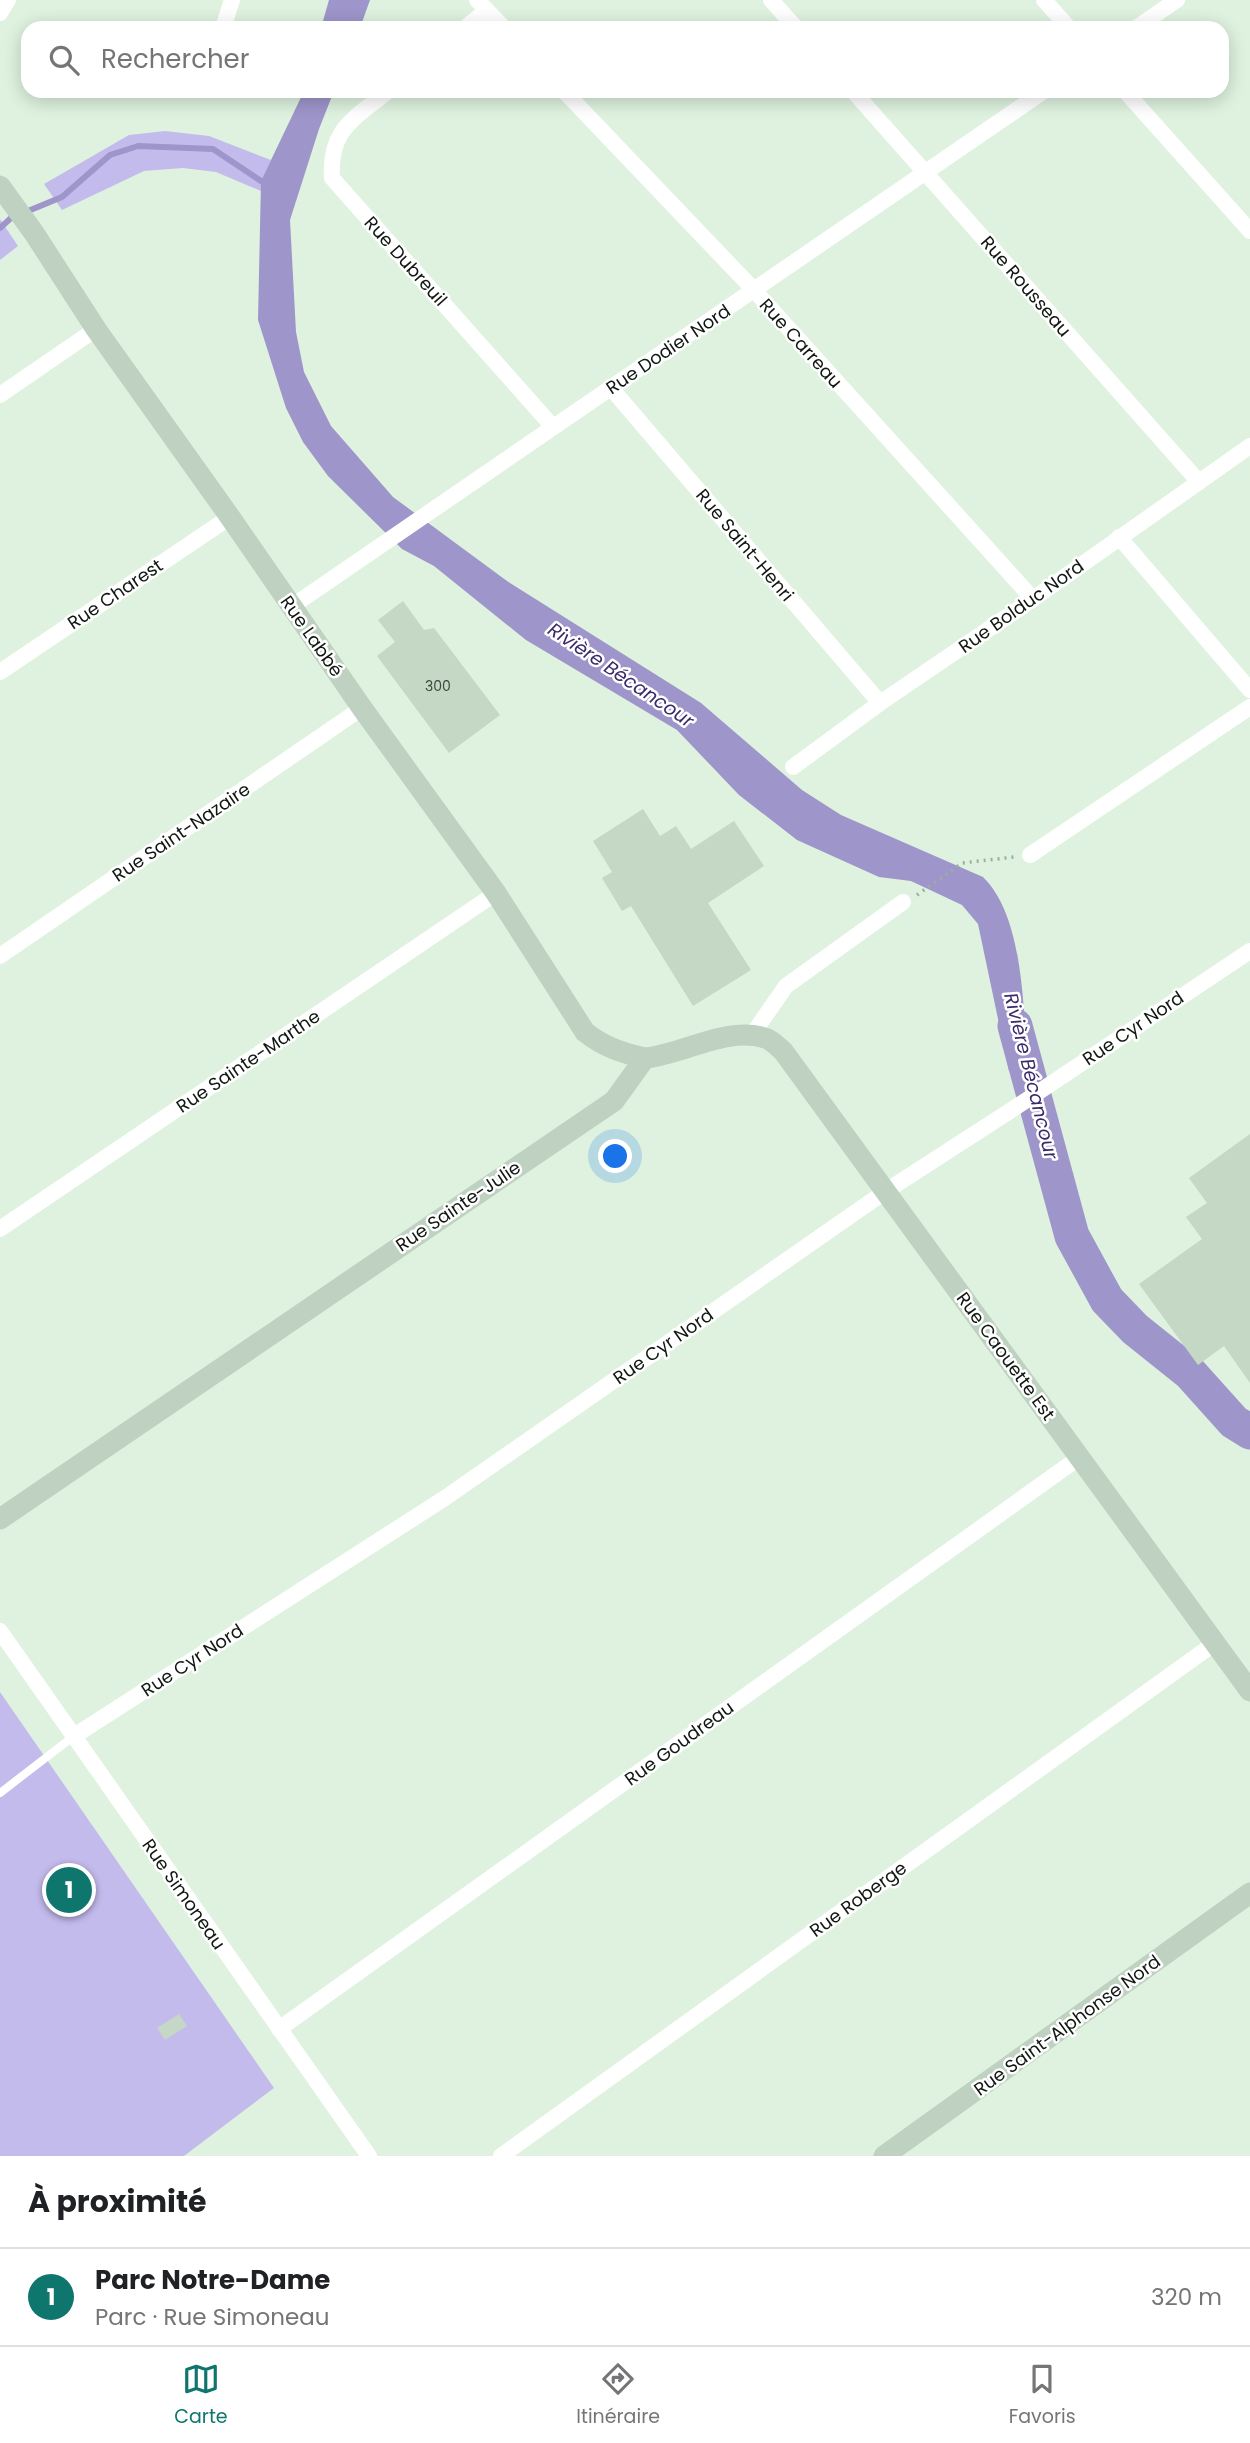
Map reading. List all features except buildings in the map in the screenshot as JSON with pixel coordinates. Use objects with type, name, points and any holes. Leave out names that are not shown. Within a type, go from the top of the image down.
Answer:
[{"type":"street","points":[[0,13],[8,0]]},
{"type":"street","points":[[225,21],[232,0]]},
{"type":"street","points":[[771,0],[790,21]]},
{"type":"street","points":[[1044,0],[1063,21]]},
{"type":"street","points":[[1146,21],[1177,0]]},
{"type":"street","points":[[470,21],[482,5],[497,21]]},
{"type":"street","name":"Rue Dubreuil","points":[[380,98],[340,133],[333,147],[332,178],[554,427]]},
{"type":"street","name":"Rue Carreau","points":[[571,98],[754,290],[1033,599]]},
{"type":"street","name":"Rue Rousseau","points":[[859,98],[1199,482]]},
{"type":"street","name":"Rue Dodier Nord","points":[[291,607],[1034,98]]},
{"type":"street","points":[[1131,98],[1250,231]]},
{"type":"street","name":"Rue Labbé","points":[[0,186],[96,329],[291,607],[496,893],[585,1032],[601,1044],[624,1054],[645,1058]]},
{"type":"street","points":[[0,395],[96,329]]},
{"type":"street","name":"Rue Saint-Henri","points":[[611,388],[880,703]]},
{"type":"street","name":"Rue Bolduc Nord","points":[[793,767],[880,703],[1250,446]]},
{"type":"street","name":"Rue Charest","points":[[0,672],[230,517]]},
{"type":"street","points":[[1119,537],[1250,690]]},
{"type":"street","points":[[1030,855],[1250,707]]},
{"type":"street","name":"Rue Saint-Nazaire","points":[[0,956],[362,708]]},
{"type":"street","name":"Rue Sainte-Marthe","points":[[0,1229],[496,893]]},
{"type":"street","points":[[645,1058],[732,1035],[752,1035],[786,986],[908,900]]},
{"type":"street","name":"Rue Cyr Nord","points":[[74,1736],[445,1498],[886,1191],[1250,951]]},
{"type":"street","name":"Rue Caouette Est","points":[[752,1035],[768,1039],[783,1051],[1250,1691]]},
{"type":"street","name":"Rue Sainte-Julie","points":[[0,1518],[614,1101],[645,1058]]},
{"type":"street","name":"Rue Goudreau","points":[[279,2029],[1080,1457]]},
{"type":"street","name":"Rue Simoneau","points":[[0,1631],[279,2029],[362,2154]]},
{"type":"street","name":"Rue Roberge","points":[[502,2156],[1215,1643]]},
{"type":"street","name":"Rue Saint-Alphonse Nord","points":[[884,2156],[1250,1893]]},
{"type":"lane","points":[[0,1793],[74,1736]]},
{"type":"path","points":[[908,900],[962,863],[1030,855]]},
{"type":"shaded area","points":[[165,131],[209,136],[271,160],[261,181],[261,191],[216,172],[183,168],[144,171],[62,210],[44,184],[129,135]]},
{"type":"shaded area","points":[[0,219],[18,246],[0,260]]},
{"type":"shaded area","points":[[0,1692],[274,2088],[184,2156],[0,2156]]},
{"type":"water","points":[[329,0],[370,0],[362,21],[323,21]]},
{"type":"water","points":[[301,98],[331,98],[290,220],[296,332],[304,372],[331,426],[393,497],[507,581],[701,703],[802,790],[841,815],[983,877],[997,895],[1007,916],[1014,941],[1023,994],[1028,1069],[1009,1071],[978,924],[962,905],[911,881],[879,877],[797,840],[739,795],[677,730],[526,640],[434,566],[402,549],[328,476],[303,442],[286,408],[258,320],[261,181]]},
{"type":"waterway","points":[[0,228],[11,218],[62,197],[110,155],[138,146],[213,149],[261,181],[267,181]]},
{"type":"waterway","name":"Rivière Bécancour","points":[[1015,1026],[1072,1236],[1107,1300],[1135,1329],[1190,1373],[1234,1422],[1250,1432]]},
{"type":"place","name":"Parc Notre-Dame","points":[[69,1890]]}]
